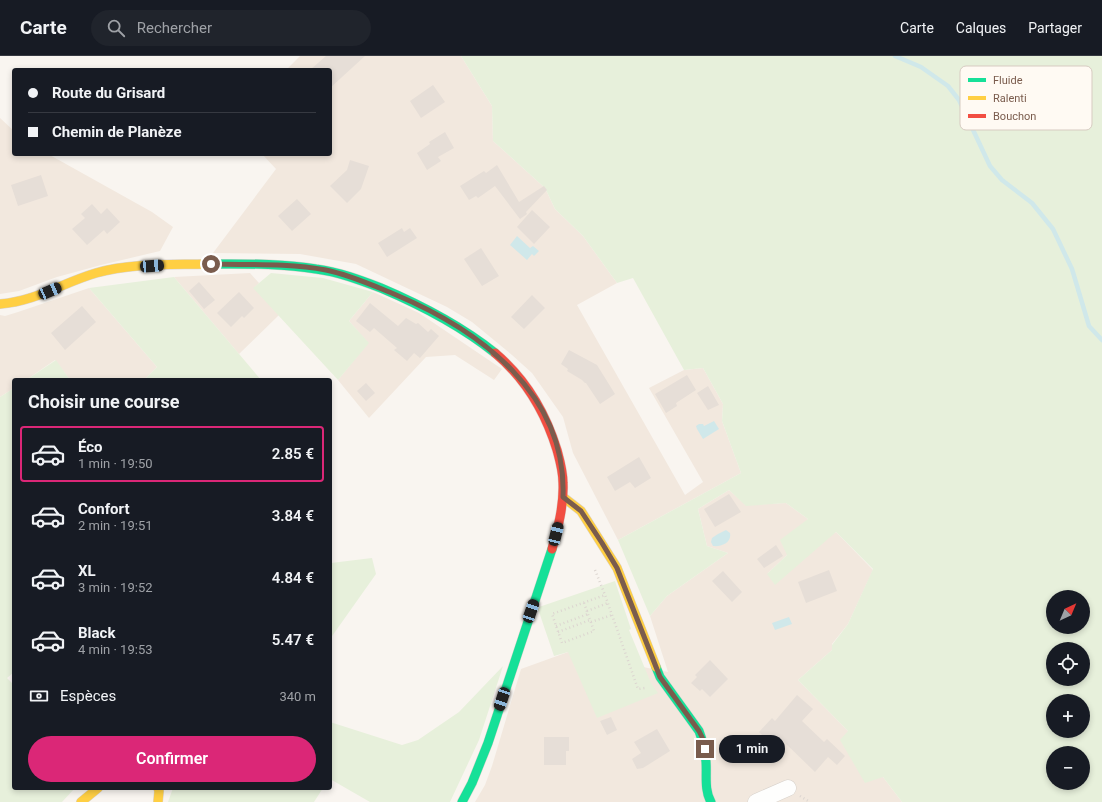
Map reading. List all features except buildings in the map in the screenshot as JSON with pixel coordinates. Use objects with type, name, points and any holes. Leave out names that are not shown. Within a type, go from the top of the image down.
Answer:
[{"type":"street","points":[[0,304],[35,297],[79,279],[127,267],[211,264],[300,266],[327,270],[348,276],[407,300],[468,333],[512,369],[539,404],[547,420],[562,466],[563,497],[560,520],[553,548],[523,632],[482,759],[462,802]]},
{"type":"street","points":[[563,497],[581,511],[617,568],[660,677],[701,735],[705,749],[707,795],[711,802]]},
{"type":"street","points":[[756,802],[788,788]]},
{"type":"street","points":[[81,802],[96,790]]},
{"type":"street","points":[[158,790],[158,802]]},
{"type":"path","points":[[584,603],[594,631],[562,643],[552,614],[605,595]]},
{"type":"path","points":[[556,626],[608,603]]},
{"type":"path","points":[[558,632],[612,615]]},
{"type":"shaded area","points":[[300,56],[461,56],[492,106],[493,141],[545,188],[555,209],[583,236],[617,283],[577,305],[685,495],[703,482],[649,388],[684,370],[703,368],[723,404],[722,421],[741,473],[618,540],[573,453],[563,417],[532,373],[472,322],[447,307],[356,264],[300,254],[213,253],[276,169],[264,156],[332,156],[332,68],[288,68]]},
{"type":"shaded area","points":[[0,118],[12,129],[12,156],[52,156],[152,212],[173,227],[160,251],[57,277],[19,291],[0,294]]},
{"type":"shaded area","points":[[250,273],[259,283],[254,288],[279,315],[239,354],[174,277]]},
{"type":"shaded area","points":[[89,288],[157,367],[146,378],[68,378],[55,360],[29,378],[12,378],[12,389],[0,397],[0,315],[5,316]]},
{"type":"shaded area","points":[[373,292],[419,313],[502,369],[494,380],[455,355],[426,357],[369,418],[338,380],[368,343],[349,321]]},
{"type":"shaded area","points":[[729,490],[746,505],[786,503],[808,519],[787,555],[767,574],[836,532],[873,570],[848,624],[832,644],[832,650],[798,680],[848,731],[902,802],[475,802],[485,785],[492,766],[521,669],[568,652],[668,672],[650,616],[667,596],[728,553],[707,546],[698,509]]},
{"type":"green space","points":[[461,56],[1102,56],[1102,802],[902,802],[883,777],[865,783],[840,740],[848,731],[798,680],[832,650],[832,645],[848,624],[873,569],[836,532],[775,585],[767,574],[787,555],[780,540],[808,519],[786,503],[746,506],[729,490],[698,509],[707,546],[728,553],[667,596],[650,616],[618,540],[741,473],[722,421],[723,404],[703,368],[684,370],[633,278],[617,283],[583,236],[555,209],[545,188],[493,141],[492,106]]},
{"type":"green space","points":[[271,273],[323,278],[373,292],[349,321],[369,343],[338,380],[253,288]]},
{"type":"green space","points":[[174,277],[259,378],[146,378],[157,367],[89,288]]},
{"type":"green space","points":[[56,360],[69,378],[29,378]]},
{"type":"green space","points":[[12,389],[12,674],[7,678],[12,683],[12,790],[73,790],[62,802],[0,802],[0,397]]},
{"type":"green space","points":[[372,558],[376,574],[332,636],[332,563]]},
{"type":"green space","points":[[615,581],[631,629],[629,630],[651,683],[658,693],[597,718],[568,652],[554,656],[538,609],[539,607]]},
{"type":"green space","points":[[503,666],[479,740],[450,802],[370,802],[332,780],[332,723],[402,745],[418,740],[459,712]]},
{"type":"green space","points":[[172,790],[322,790],[314,802],[168,802]]},
{"type":"water","points":[[517,236],[530,248],[533,246],[539,251],[534,256],[532,254],[527,260],[510,245]]},
{"type":"water","points":[[714,421],[719,429],[703,439],[696,426],[703,424],[704,426]]},
{"type":"water","points":[[726,530],[730,533],[728,542],[719,546],[713,546],[711,542],[712,538]]},
{"type":"water","points":[[789,617],[792,624],[775,630],[772,623]]},
{"type":"waterway","points":[[895,56],[921,67],[948,86],[960,102]]},
{"type":"waterway","points":[[973,130],[990,166],[1002,180],[1032,203],[1053,229],[1072,269],[1089,326],[1102,340]]},
{"type":"traffic: fast","points":[[207,264],[262,264],[303,267],[333,272],[381,288],[411,301],[468,333],[495,353]]},
{"type":"traffic: fast","points":[[462,802],[472,783],[488,743],[552,549]]},
{"type":"traffic: fast","points":[[656,667],[660,677],[699,731],[706,762],[707,793],[711,802]]},
{"type":"traffic: slow","points":[[0,304],[37,296],[84,277],[109,270],[151,265],[207,264]]},
{"type":"traffic: slow","points":[[563,497],[581,511],[617,568],[656,667]]},
{"type":"traffic: slow","points":[[81,802],[96,790]]},
{"type":"traffic: slow","points":[[158,802],[159,790]]},
{"type":"traffic: jam","points":[[495,353],[516,374],[533,397],[547,422],[557,450],[562,470],[563,500],[552,549]]},
{"type":"route","points":[[211,264],[300,266],[327,270],[348,276],[407,300],[442,318],[468,333],[512,369],[539,404],[547,420],[562,466],[563,497],[581,511],[617,568],[660,677],[699,731],[703,739],[705,749]]}]
